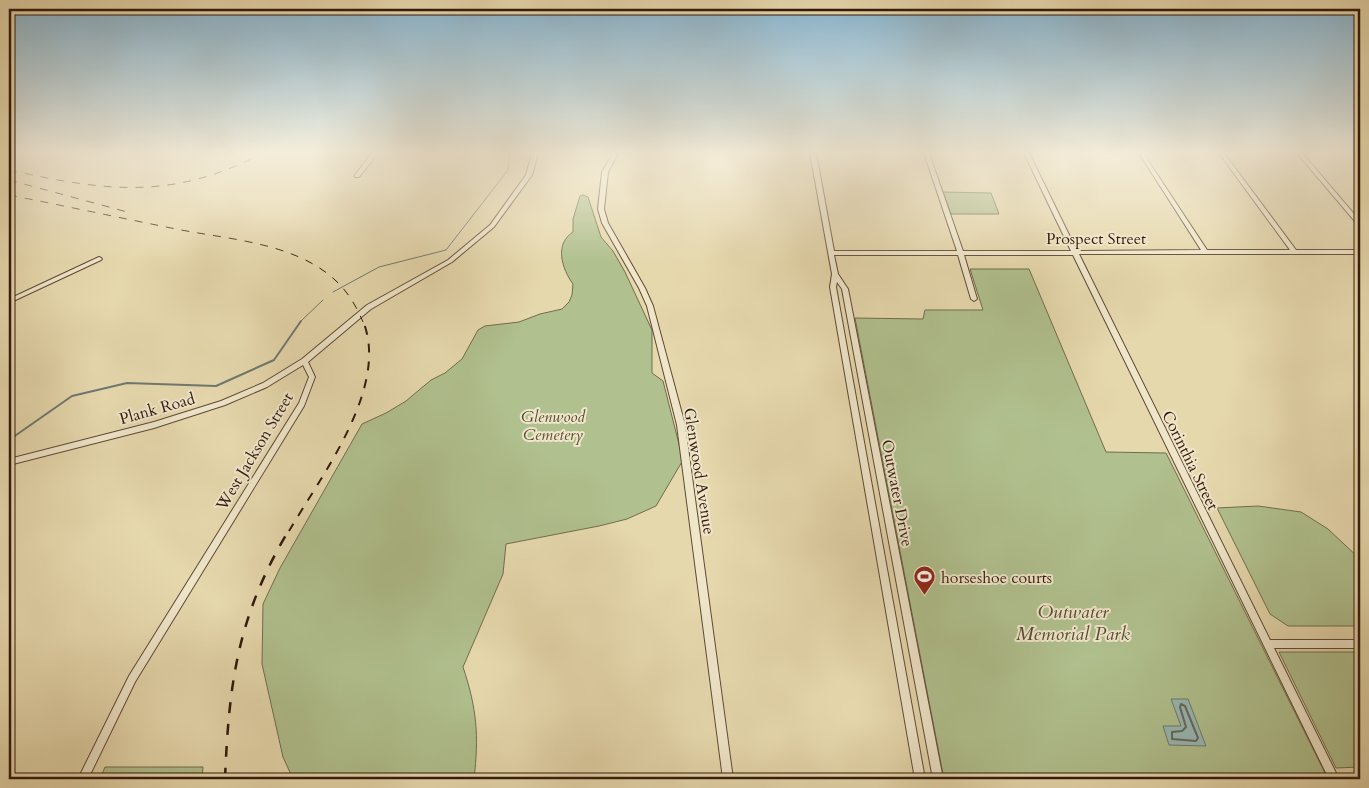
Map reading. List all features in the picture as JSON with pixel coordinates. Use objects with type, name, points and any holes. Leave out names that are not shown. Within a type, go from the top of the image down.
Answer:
[{"type":"street","points":[[304,361],[369,307],[450,261],[492,226],[518,190]]},
{"type":"street","name":"Glenwood Avenue","points":[[603,190],[601,209],[605,223],[642,288],[650,306],[682,425],[728,779]]},
{"type":"street","name":"Outwater Drive","points":[[820,190],[835,274],[846,293],[938,779]]},
{"type":"street","points":[[939,190],[974,299]]},
{"type":"street","name":"Corinthia Street","points":[[1043,190],[1334,779]]},
{"type":"street","points":[[1165,190],[1204,251]]},
{"type":"street","points":[[1248,190],[1294,252]]},
{"type":"street","points":[[1331,190],[1360,224]]},
{"type":"street","name":"Prospect Street","points":[[831,253],[1360,252]]},
{"type":"street","points":[[9,301],[99,258]]},
{"type":"street","name":"Outwater Drive","points":[[835,274],[833,287],[920,779]]},
{"type":"street","name":"Plank Road","points":[[9,462],[154,425],[222,403],[265,385],[304,361]]},
{"type":"street","name":"West Jackson Street","points":[[83,779],[132,679],[302,404],[312,377],[304,361]]},
{"type":"street","points":[[1267,644],[1360,644]]},
{"type":"green space","points":[[943,192],[991,193],[999,214],[951,214]]},
{"type":"green space","name":"Glenwood Cemetery","points":[[580,196],[588,197],[601,237],[613,251],[625,272],[652,330],[652,373],[663,381],[683,460],[656,506],[627,519],[506,544],[503,574],[463,667],[476,723],[474,779],[293,779],[283,757],[262,664],[263,604],[280,568],[362,424],[406,401],[431,380],[445,373],[462,359],[478,330],[485,326],[519,322],[540,314],[562,309],[569,302],[573,284],[563,264],[562,250],[563,243],[573,232],[573,219]]},
{"type":"green space","name":"Outwater Memorial Park","points":[[970,269],[1029,269],[1106,452],[1166,453],[1328,779],[944,779],[855,318],[923,319],[925,310],[983,310]]},
{"type":"green space","points":[[1258,506],[1301,512],[1328,529],[1360,559],[1360,626],[1288,626],[1270,614],[1217,508]]},
{"type":"green space","points":[[1279,652],[1360,652],[1360,767],[1336,768]]},
{"type":"green space","points":[[105,767],[203,767],[202,779],[100,779]]},
{"type":"water","points":[[1171,699],[1188,699],[1206,746],[1169,745],[1163,726],[1181,726]]},
{"type":"waterway","points":[[333,292],[379,267],[446,250],[493,190]]},
{"type":"waterway","points":[[301,321],[323,300]]},
{"type":"waterway","points":[[9,440],[72,396],[127,383],[216,386],[274,360],[301,321]]},
{"type":"railway","points":[[45,190],[131,213]]},
{"type":"railway","points":[[9,195],[275,248],[312,263],[340,284],[357,308],[363,322]]},
{"type":"railway","points":[[289,531],[334,458],[360,402],[367,374],[369,347],[363,321]]},
{"type":"railway","points":[[225,779],[230,711],[239,650],[247,620],[258,591],[289,530]]},
{"type":"place","name":"horseshoe courts","points":[[925,596]]}]
